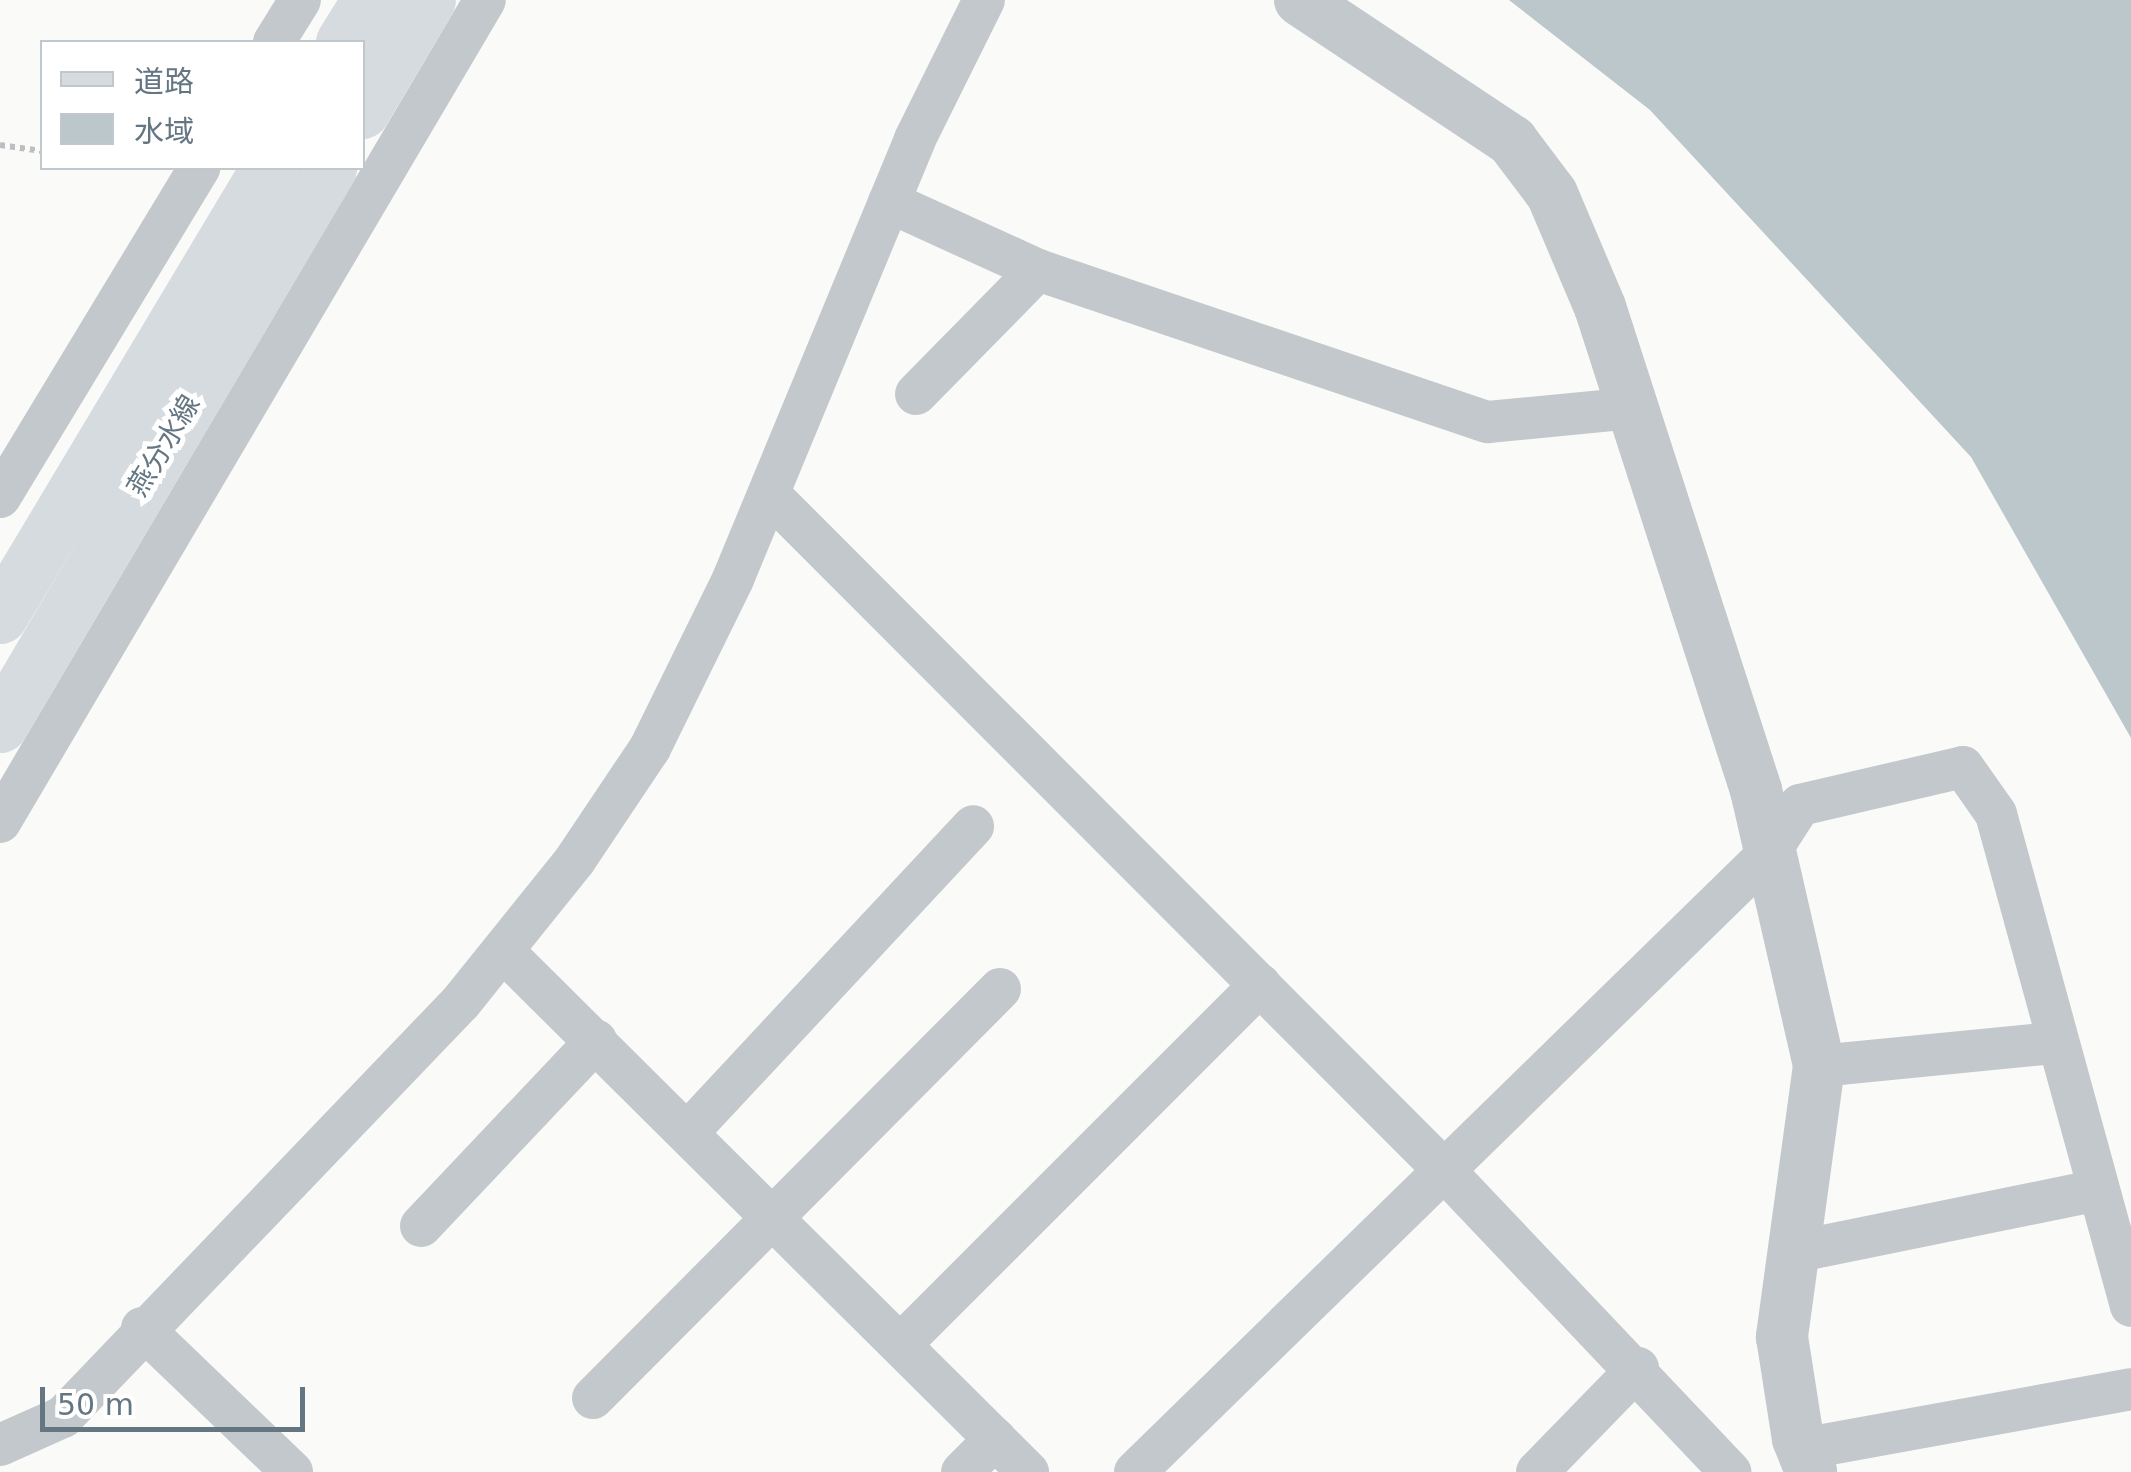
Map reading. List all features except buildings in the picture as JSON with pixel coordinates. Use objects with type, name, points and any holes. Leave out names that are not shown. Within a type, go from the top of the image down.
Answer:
[{"type":"main road","points":[[344,40],[369,0]]},
{"type":"main road","points":[[365,105],[428,0]]},
{"type":"main road","name":"燕分水線","points":[[0,616],[267,170]]},
{"type":"main road","name":"燕分水線","points":[[0,726],[328,170]]},
{"type":"street","points":[[275,40],[300,0]]},
{"type":"street","points":[[0,822],[485,0]]},
{"type":"street","points":[[12,1428],[63,1417],[142,1328],[505,953],[650,748],[771,496],[889,202],[984,0]]},
{"type":"street","points":[[1300,0],[1512,141],[1552,194],[1634,408],[1768,853],[1819,1066],[1789,1253],[1782,1337],[1806,1460],[2131,1389]]},
{"type":"street","points":[[0,497],[198,170]]},
{"type":"street","points":[[889,202],[1038,270],[1488,422],[1634,408]]},
{"type":"street","points":[[916,394],[1038,270]]},
{"type":"street","points":[[771,496],[1440,1166],[1638,1368],[1730,1472]]},
{"type":"street","points":[[1135,1472],[1440,1166],[1768,853],[1800,805],[1962,767],[1996,814],[2053,1043],[2131,1306]]},
{"type":"street","points":[[688,1132],[974,826]]},
{"type":"street","points":[[505,953],[1028,1472]]},
{"type":"street","points":[[901,1344],[1260,985]]},
{"type":"street","points":[[593,1398],[1000,989]]},
{"type":"street","points":[[421,1226],[596,1041]]},
{"type":"street","points":[[1819,1066],[2053,1043]]},
{"type":"street","points":[[1789,1253],[2098,1190]]},
{"type":"street","points":[[142,1328],[292,1472]]},
{"type":"street","points":[[1537,1472],[1638,1368]]},
{"type":"street","points":[[962,1472],[994,1439]]},
{"type":"path","points":[[0,145],[40,151]]},
{"type":"water","points":[[1509,0],[2131,0],[2131,738],[1971,457],[1650,110]]}]
